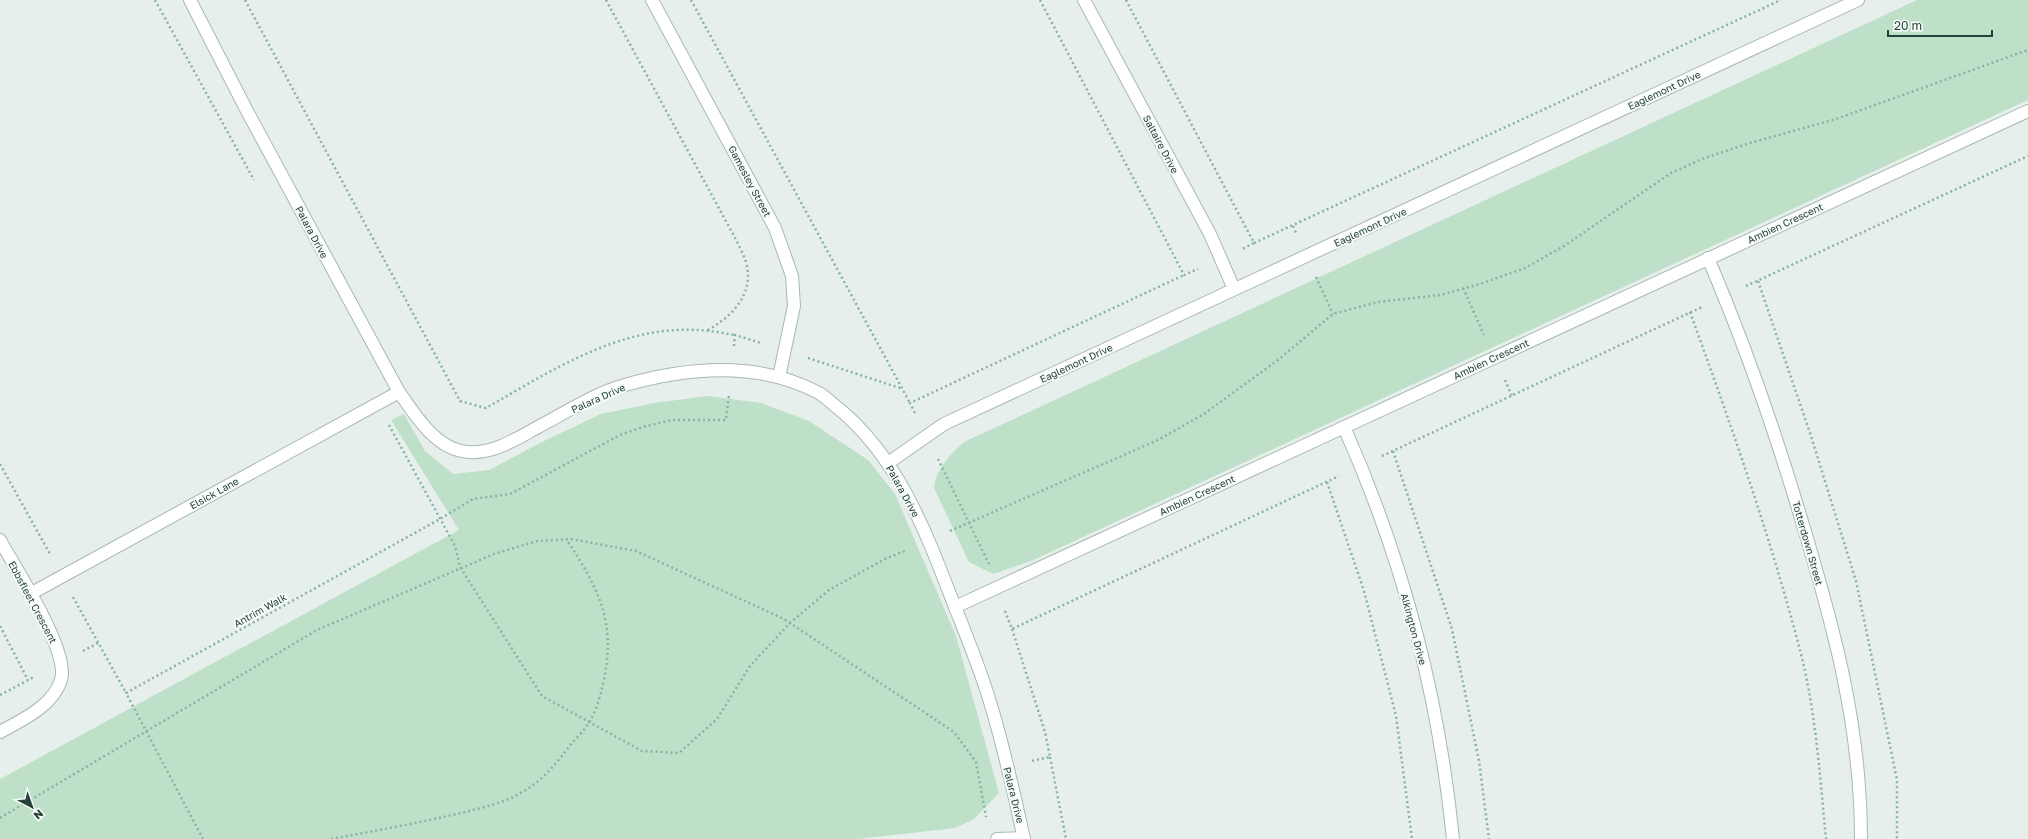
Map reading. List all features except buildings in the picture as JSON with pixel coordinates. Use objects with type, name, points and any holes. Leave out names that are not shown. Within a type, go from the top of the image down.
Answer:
[{"type":"street","name":"Palara Drive","points":[[190,0],[247,110],[399,392],[418,418],[438,440],[460,451],[483,452],[510,443],[581,405],[621,386],[659,375],[732,370],[779,377],[820,394],[852,420],[883,454],[911,502],[929,540],[990,702],[1024,839]]},
{"type":"street","name":"Gamesley Street","points":[[652,0],[775,228],[792,276],[794,306],[779,377]]},
{"type":"street","name":"Saltaire Drive","points":[[1084,0],[1210,234],[1234,290]]},
{"type":"street","name":"Eaglemont Drive","points":[[888,463],[944,424],[1858,0]]},
{"type":"street","name":"Ambien Crescent","points":[[955,607],[1708,258],[2028,112]]},
{"type":"street","name":"Totterdown Street","points":[[1708,258],[1732,314],[1783,459],[1836,643],[1850,704],[1858,758],[1862,839]]},
{"type":"street","name":"Elsick Lane","points":[[30,594],[399,392]]},
{"type":"street","name":"Alkington Drive","points":[[1344,427],[1369,483],[1410,612],[1426,677],[1439,742],[1453,839]]},
{"type":"street","name":"Ebbsfleet Crescent","points":[[0,540],[56,642],[61,662],[61,679],[51,696],[33,714],[0,732]]},
{"type":"street","points":[[997,839],[1024,839]]},
{"type":"path","points":[[155,0],[254,181]]},
{"type":"path","points":[[245,0],[460,401],[486,408],[535,380],[587,354],[636,336],[665,331],[695,330],[735,335],[903,389]]},
{"type":"path","points":[[606,0],[734,236],[746,262],[747,281],[741,301],[724,321],[706,331]]},
{"type":"path","points":[[691,0],[910,404]]},
{"type":"path","points":[[1254,243],[1781,0]]},
{"type":"path","points":[[377,404],[455,546],[460,568],[542,696],[642,751],[679,753],[717,719],[750,666],[790,623],[829,590],[885,559],[1165,436],[1204,414],[1278,360],[1333,314],[1378,302],[1440,295],[1480,284],[1525,268],[1564,246],[1671,173],[1702,159],[1750,143],[1836,120],[2028,50]]},
{"type":"path","points":[[1758,281],[1810,433],[1856,581],[1898,780],[1897,839]]},
{"type":"path","points":[[1690,312],[1739,447],[1801,655],[1816,737],[1826,839]]},
{"type":"path","points":[[440,519],[473,499],[510,494],[620,435],[643,426],[672,420],[726,420],[735,335]]},
{"type":"path","points":[[1393,451],[1452,629],[1478,761],[1489,839]]},
{"type":"path","points":[[1327,482],[1364,591],[1396,716],[1412,839]]},
{"type":"path","name":"Antrim Walk","points":[[146,732],[126,693],[440,519]]},
{"type":"path","points":[[0,818],[317,630],[494,554],[537,540],[571,539],[636,551],[790,623],[954,732],[976,762],[988,824]]},
{"type":"path","points":[[331,839],[426,821],[493,805],[519,794],[536,783],[554,766],[589,723],[599,699],[605,677],[608,652],[608,627],[600,600],[589,573],[567,540]]},
{"type":"path","points":[[0,626],[28,680]]},
{"type":"path","points":[[1012,629],[1045,732],[1066,839]]},
{"type":"path","points":[[146,732],[203,839]]},
{"type":"path","points":[[978,773],[1050,757]]},
{"type":"green space","points":[[1917,0],[2028,0],[2028,100],[1031,561],[993,574],[969,562],[934,488],[935,481],[944,462],[964,442]]},
{"type":"green space","points":[[708,396],[761,403],[809,421],[868,460],[895,494],[956,636],[999,793],[974,819],[955,828],[858,839],[0,839],[0,779],[459,530],[391,420],[404,414],[425,451],[453,474],[489,470],[542,442],[601,414],[654,403]]}]
